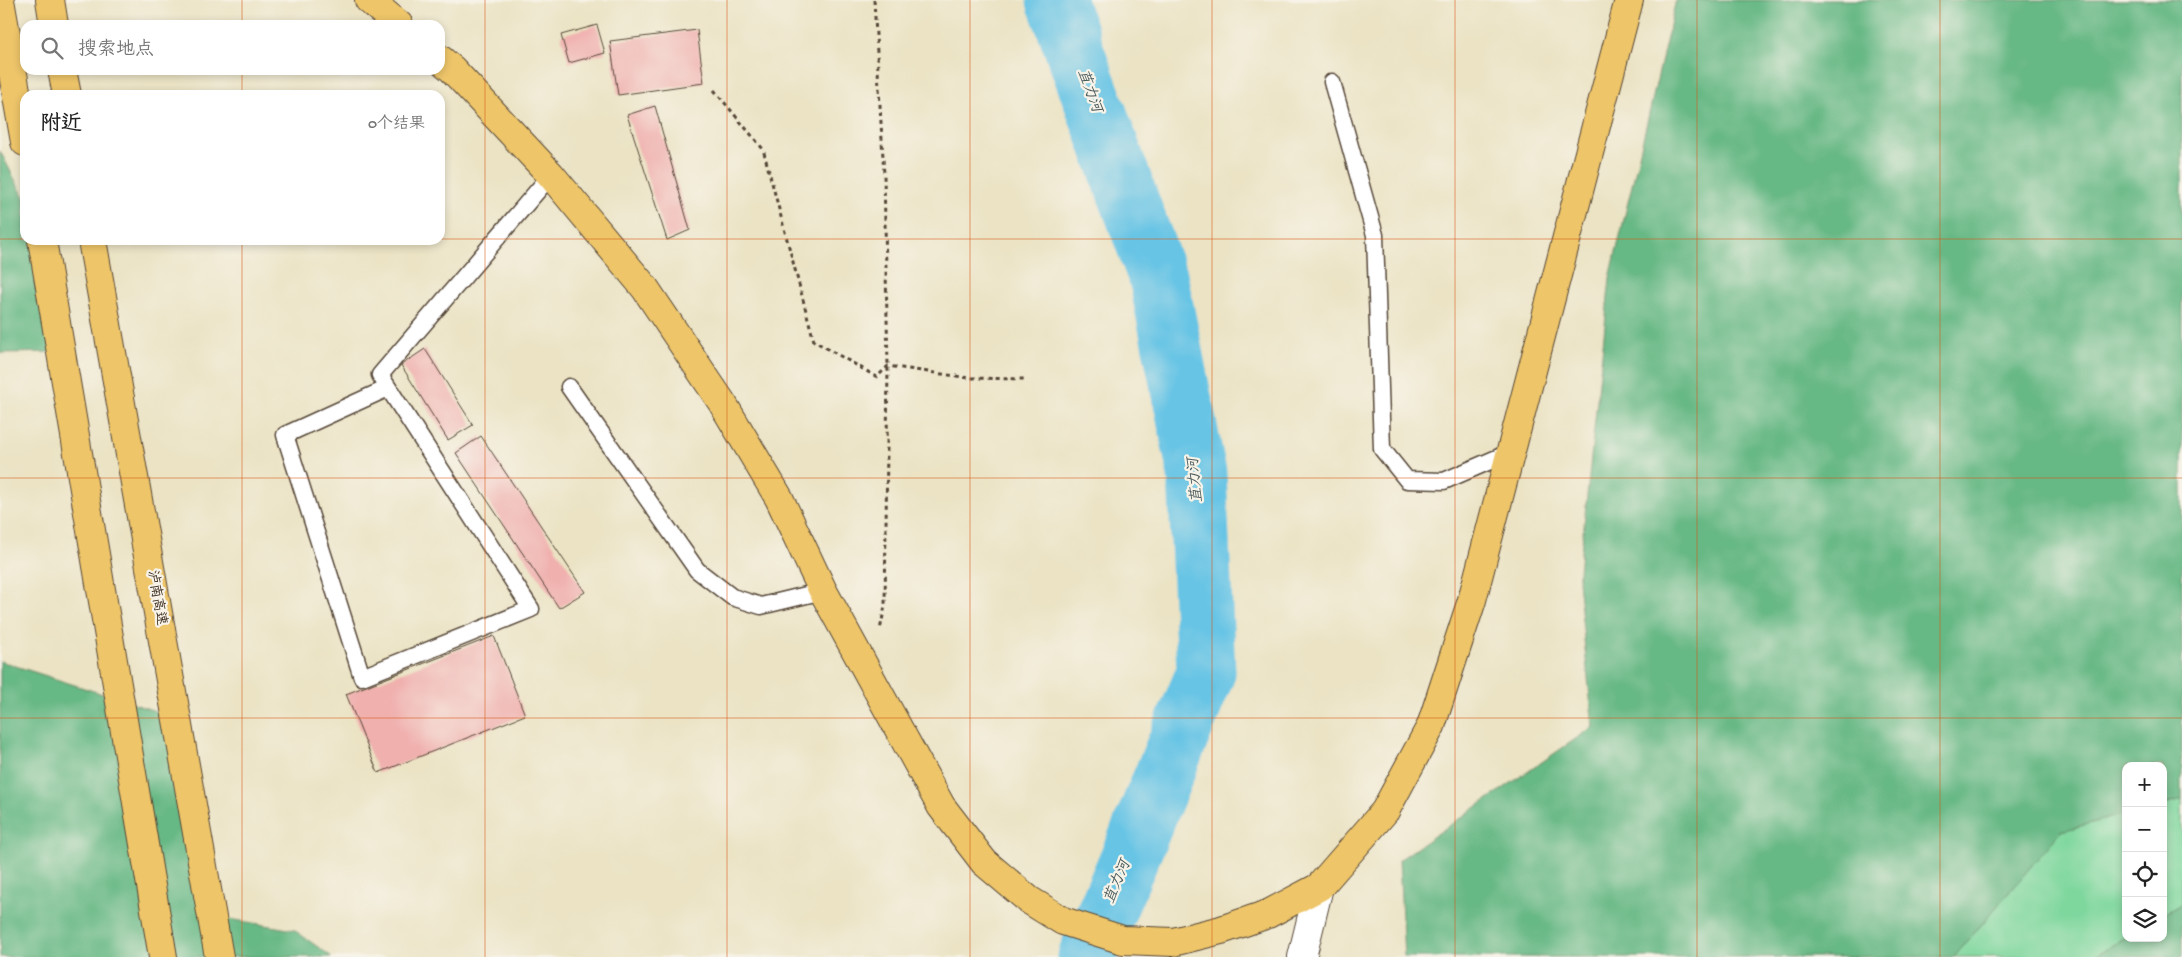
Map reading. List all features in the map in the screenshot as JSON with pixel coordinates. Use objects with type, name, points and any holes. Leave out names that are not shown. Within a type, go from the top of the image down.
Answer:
[{"type":"highway","points":[[0,0],[20,114]]},
{"type":"highway","points":[[50,0],[53,20]]},
{"type":"highway","points":[[369,0],[393,20]]},
{"type":"highway","points":[[445,64],[551,175],[645,288],[723,404],[779,498],[823,590],[941,806],[984,862],[1029,900],[1063,921],[1123,940],[1173,942],[1220,930],[1268,914],[1319,887],[1385,811],[1430,726],[1472,600],[1513,451],[1629,0]]},
{"type":"highway","points":[[63,75],[66,90]]},
{"type":"highway","points":[[43,245],[163,957]]},
{"type":"highway","name":"泸南高速","points":[[93,245],[219,957]]},
{"type":"street","points":[[1302,957],[1319,887]]},
{"type":"lane","points":[[1332,82],[1375,235],[1382,449],[1407,480],[1444,481],[1513,451]]},
{"type":"lane","points":[[388,388],[285,435],[362,677],[531,609],[380,375],[551,175]]},
{"type":"lane","points":[[570,387],[697,570],[732,597],[761,606],[823,590]]},
{"type":"path","points":[[874,0],[884,175],[888,366],[885,606],[880,634]]},
{"type":"path","points":[[714,90],[763,148],[814,341],[877,377],[888,366]]},
{"type":"path","points":[[888,366],[968,378],[1024,379]]},
{"type":"green space","points":[[1676,0],[2182,0],[2182,799],[2167,803],[2167,762],[2122,762],[2122,815],[2061,831],[1954,957],[1404,957],[1399,860],[1593,727],[1578,581],[1610,278]]},
{"type":"green space","points":[[0,151],[20,189],[20,245],[48,245],[67,352],[0,353]]},
{"type":"green space","points":[[0,661],[168,715],[200,914],[294,930],[332,957],[0,957]]},
{"type":"green space","points":[[2182,799],[2182,904],[2167,913],[2167,807],[2167,803]]},
{"type":"green space","points":[[2122,815],[2122,939],[2093,957],[1954,957],[2061,831]]},
{"type":"green space","points":[[2182,904],[2182,957],[2093,957],[2122,939],[2122,942],[2167,942],[2167,913]]},
{"type":"building","points":[[597,25],[605,53],[569,63],[561,35]]},
{"type":"building","points":[[697,30],[704,83],[618,95],[610,41]]},
{"type":"building","points":[[655,106],[690,230],[667,240],[627,115]]},
{"type":"building","points":[[425,349],[473,425],[448,440],[401,365]]},
{"type":"building","points":[[481,436],[585,592],[559,608],[456,453]]},
{"type":"building","points":[[494,636],[525,715],[378,773],[346,694]]},
{"type":"waterway","name":"苴力河","points":[[1056,0],[1159,281],[1197,473],[1206,672],[1087,957]]}]
